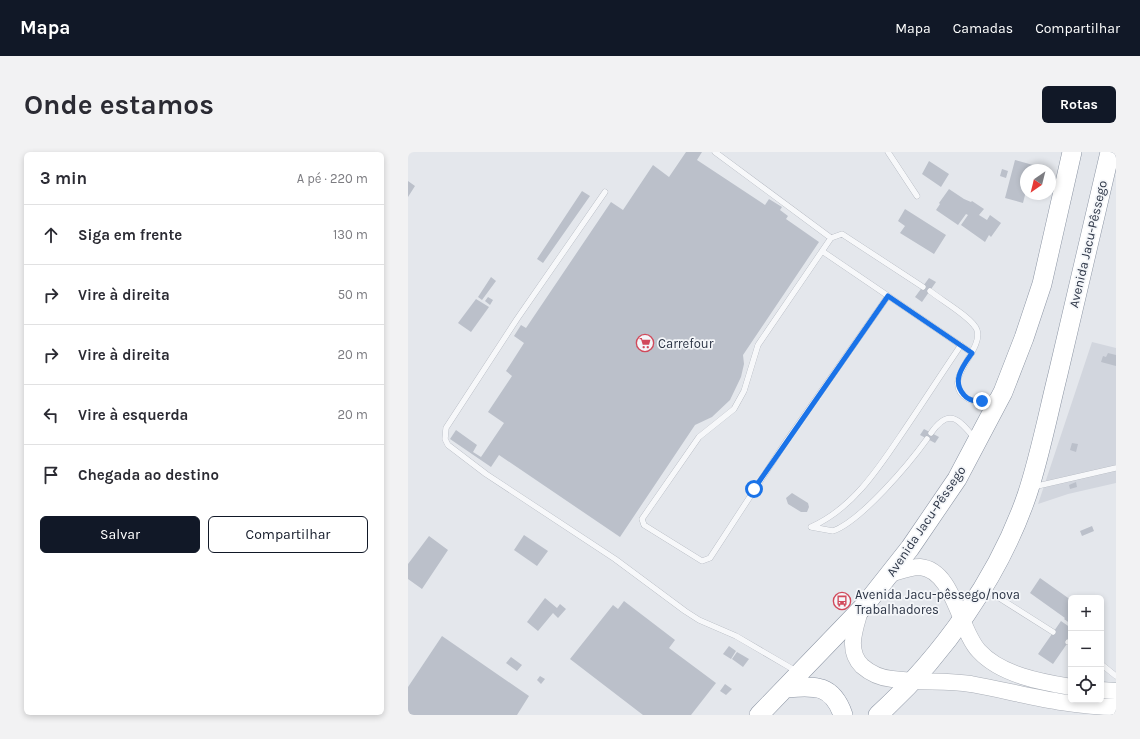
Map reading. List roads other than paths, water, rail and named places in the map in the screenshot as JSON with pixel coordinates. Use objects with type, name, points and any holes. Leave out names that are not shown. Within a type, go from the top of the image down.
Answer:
[{"type":"highway","name":"Avenida Jacu-Pêssego","points":[[759,715],[860,611],[890,574],[941,504],[977,442],[1004,392],[1042,284],[1072,152]]},
{"type":"highway","points":[[1088,247],[1085,238],[1100,168],[1100,157],[1094,152]]},
{"type":"highway","name":"Avenida Jacu-Pêssego","points":[[878,715],[914,680],[961,621],[1001,554],[1029,488],[1110,152]]},
{"type":"highway","points":[[785,688],[811,686],[821,688],[836,700],[842,715]]},
{"type":"main road","points":[[890,574],[915,567],[924,568],[931,572],[949,588],[961,621],[973,644],[984,656],[994,663],[1022,676],[1068,686]]},
{"type":"main road","points":[[860,611],[853,636],[853,650],[858,660],[866,669],[878,676],[893,679],[970,684],[1065,703],[1116,707]]},
{"type":"main road","points":[[1104,690],[1116,691]]},
{"type":"lane","points":[[715,152],[831,238]]},
{"type":"lane","points":[[888,152],[917,196]]},
{"type":"lane","points":[[605,192],[517,319],[446,428],[445,439],[454,451],[486,474],[615,559],[685,611],[699,620],[736,636],[800,673]]},
{"type":"lane","points":[[888,296],[785,443],[710,558],[702,561],[648,528],[642,519],[699,437],[734,409],[744,391],[758,345],[831,238],[842,234],[922,287]]},
{"type":"lane","points":[[822,251],[972,353]]},
{"type":"lane","points":[[930,292],[974,325],[978,336],[972,353],[958,376],[960,391],[966,398],[975,401],[989,399],[1004,392]]},
{"type":"lane","points":[[927,439],[876,498],[850,522],[832,531],[811,527],[839,510],[859,492],[879,467],[961,345]]},
{"type":"lane","points":[[931,433],[941,420],[948,417],[953,418],[964,425],[977,442]]},
{"type":"lane","points":[[1029,488],[1116,468]]},
{"type":"lane","points":[[982,587],[1053,632]]},
{"type":"lane","points":[[1104,666],[1116,676]]},
{"type":"place","name":"Carrefour","points":[[645,343]]},
{"type":"place","name":"Avenida Jacu-pêssego/nova Trabalhadores","points":[[842,601]]}]
